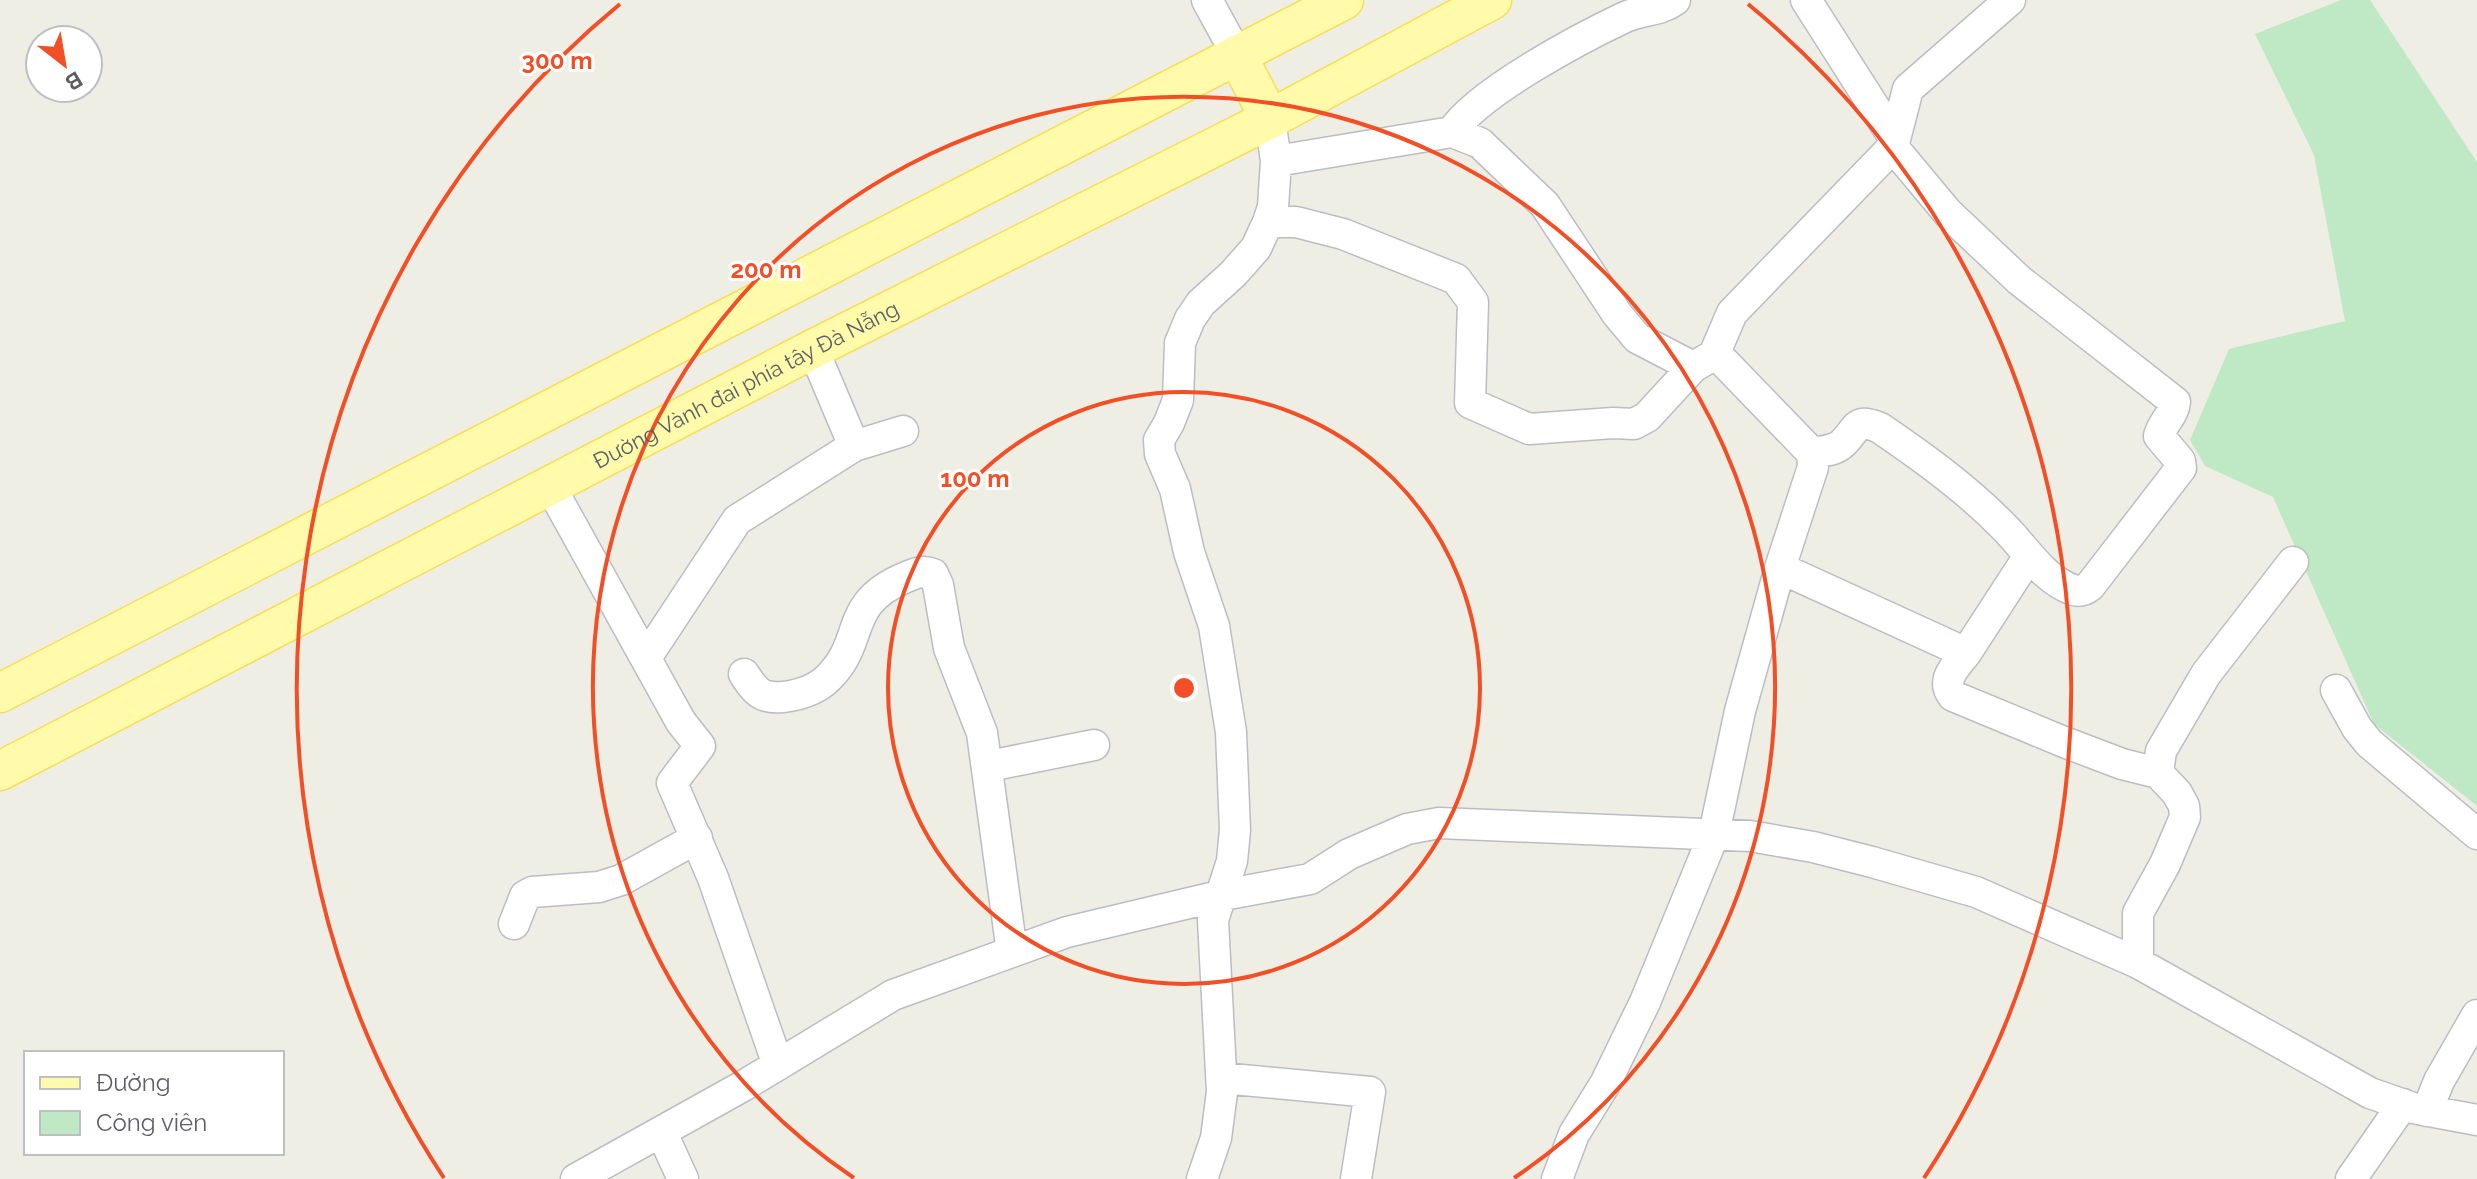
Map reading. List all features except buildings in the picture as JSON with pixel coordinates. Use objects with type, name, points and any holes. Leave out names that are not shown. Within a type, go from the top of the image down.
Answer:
[{"type":"main road","points":[[0,693],[1344,0]]},
{"type":"main road","name":"Đường Vành đai phía tây Đà Nẵng","points":[[0,771],[813,349],[1270,119],[1492,0]]},
{"type":"main road","points":[[1237,55],[1270,119]]},
{"type":"street","points":[[1207,0],[1237,55]]},
{"type":"street","points":[[1452,132],[1462,117],[1519,76],[1626,16],[1663,9],[1675,0]]},
{"type":"street","points":[[1806,0],[1894,143],[1948,213],[2009,270],[2175,402],[2175,408],[2159,436],[2180,461],[2181,468],[2090,586],[2080,591],[2049,575],[2006,528],[1937,467],[1880,428],[1860,424],[1853,428],[1844,443],[1833,450],[1812,453]]},
{"type":"street","points":[[1268,222],[1296,222],[1343,234],[1456,279],[1473,302],[1470,403],[1529,429],[1634,424],[1647,417],[1704,361],[1732,313],[1894,143],[1908,89],[2010,0]]},
{"type":"street","points":[[1202,1179],[1216,1138],[1222,1078],[1213,920],[1232,861],[1235,830],[1231,732],[1214,626],[1189,552],[1175,489],[1160,454],[1159,440],[1178,400],[1180,343],[1190,319],[1201,303],[1256,248],[1268,222],[1273,207],[1276,161],[1270,119]]},
{"type":"street","points":[[1276,161],[1452,132],[1480,143],[1545,205],[1617,314],[1637,338],[1704,361],[1724,362],[1812,453],[1809,484],[1780,568],[1740,711],[1714,834],[1645,1002],[1605,1084],[1574,1134],[1557,1179]]},
{"type":"street","points":[[813,349],[854,446]]},
{"type":"street","points":[[646,658],[737,520],[854,446],[903,431]]},
{"type":"street","points":[[550,486],[681,722],[700,746],[672,783],[713,878],[778,1065]]},
{"type":"street","points":[[2029,556],[1948,677],[1949,692],[2079,748],[2158,773],[2177,793],[2184,806],[2185,817],[2165,864],[2138,913],[2138,963]]},
{"type":"street","points":[[2158,773],[2161,751],[2206,674],[2293,562]]},
{"type":"street","points":[[1780,568],[1966,653]]},
{"type":"street","points":[[744,674],[757,694],[769,698],[810,690],[832,675],[841,662],[858,618],[876,594],[889,584],[926,571],[933,574],[938,585],[949,648],[982,733],[989,766],[1012,952]]},
{"type":"street","points":[[2336,690],[2369,743],[2477,834]]},
{"type":"street","points":[[989,766],[1094,745]]},
{"type":"street","points":[[576,1179],[662,1133],[893,995],[1067,932],[1223,895],[1310,879],[1349,854],[1407,829],[1439,823],[1750,836],[1813,847],[1976,892],[2138,963],[2370,1093],[2415,1108],[2477,1120]]},
{"type":"street","points":[[514,924],[525,896],[532,892],[599,887],[621,880],[697,838]]},
{"type":"street","points":[[2351,1179],[2439,1081],[2477,1015]]},
{"type":"street","points":[[1222,1078],[1370,1092],[1356,1179]]},
{"type":"street","points":[[662,1133],[683,1179]]},
{"type":"green space","points":[[2341,0],[2370,0],[2477,162],[2477,806],[2374,724],[2273,497],[2205,466],[2190,440],[2229,349],[2345,321],[2314,155],[2255,34]]}]
